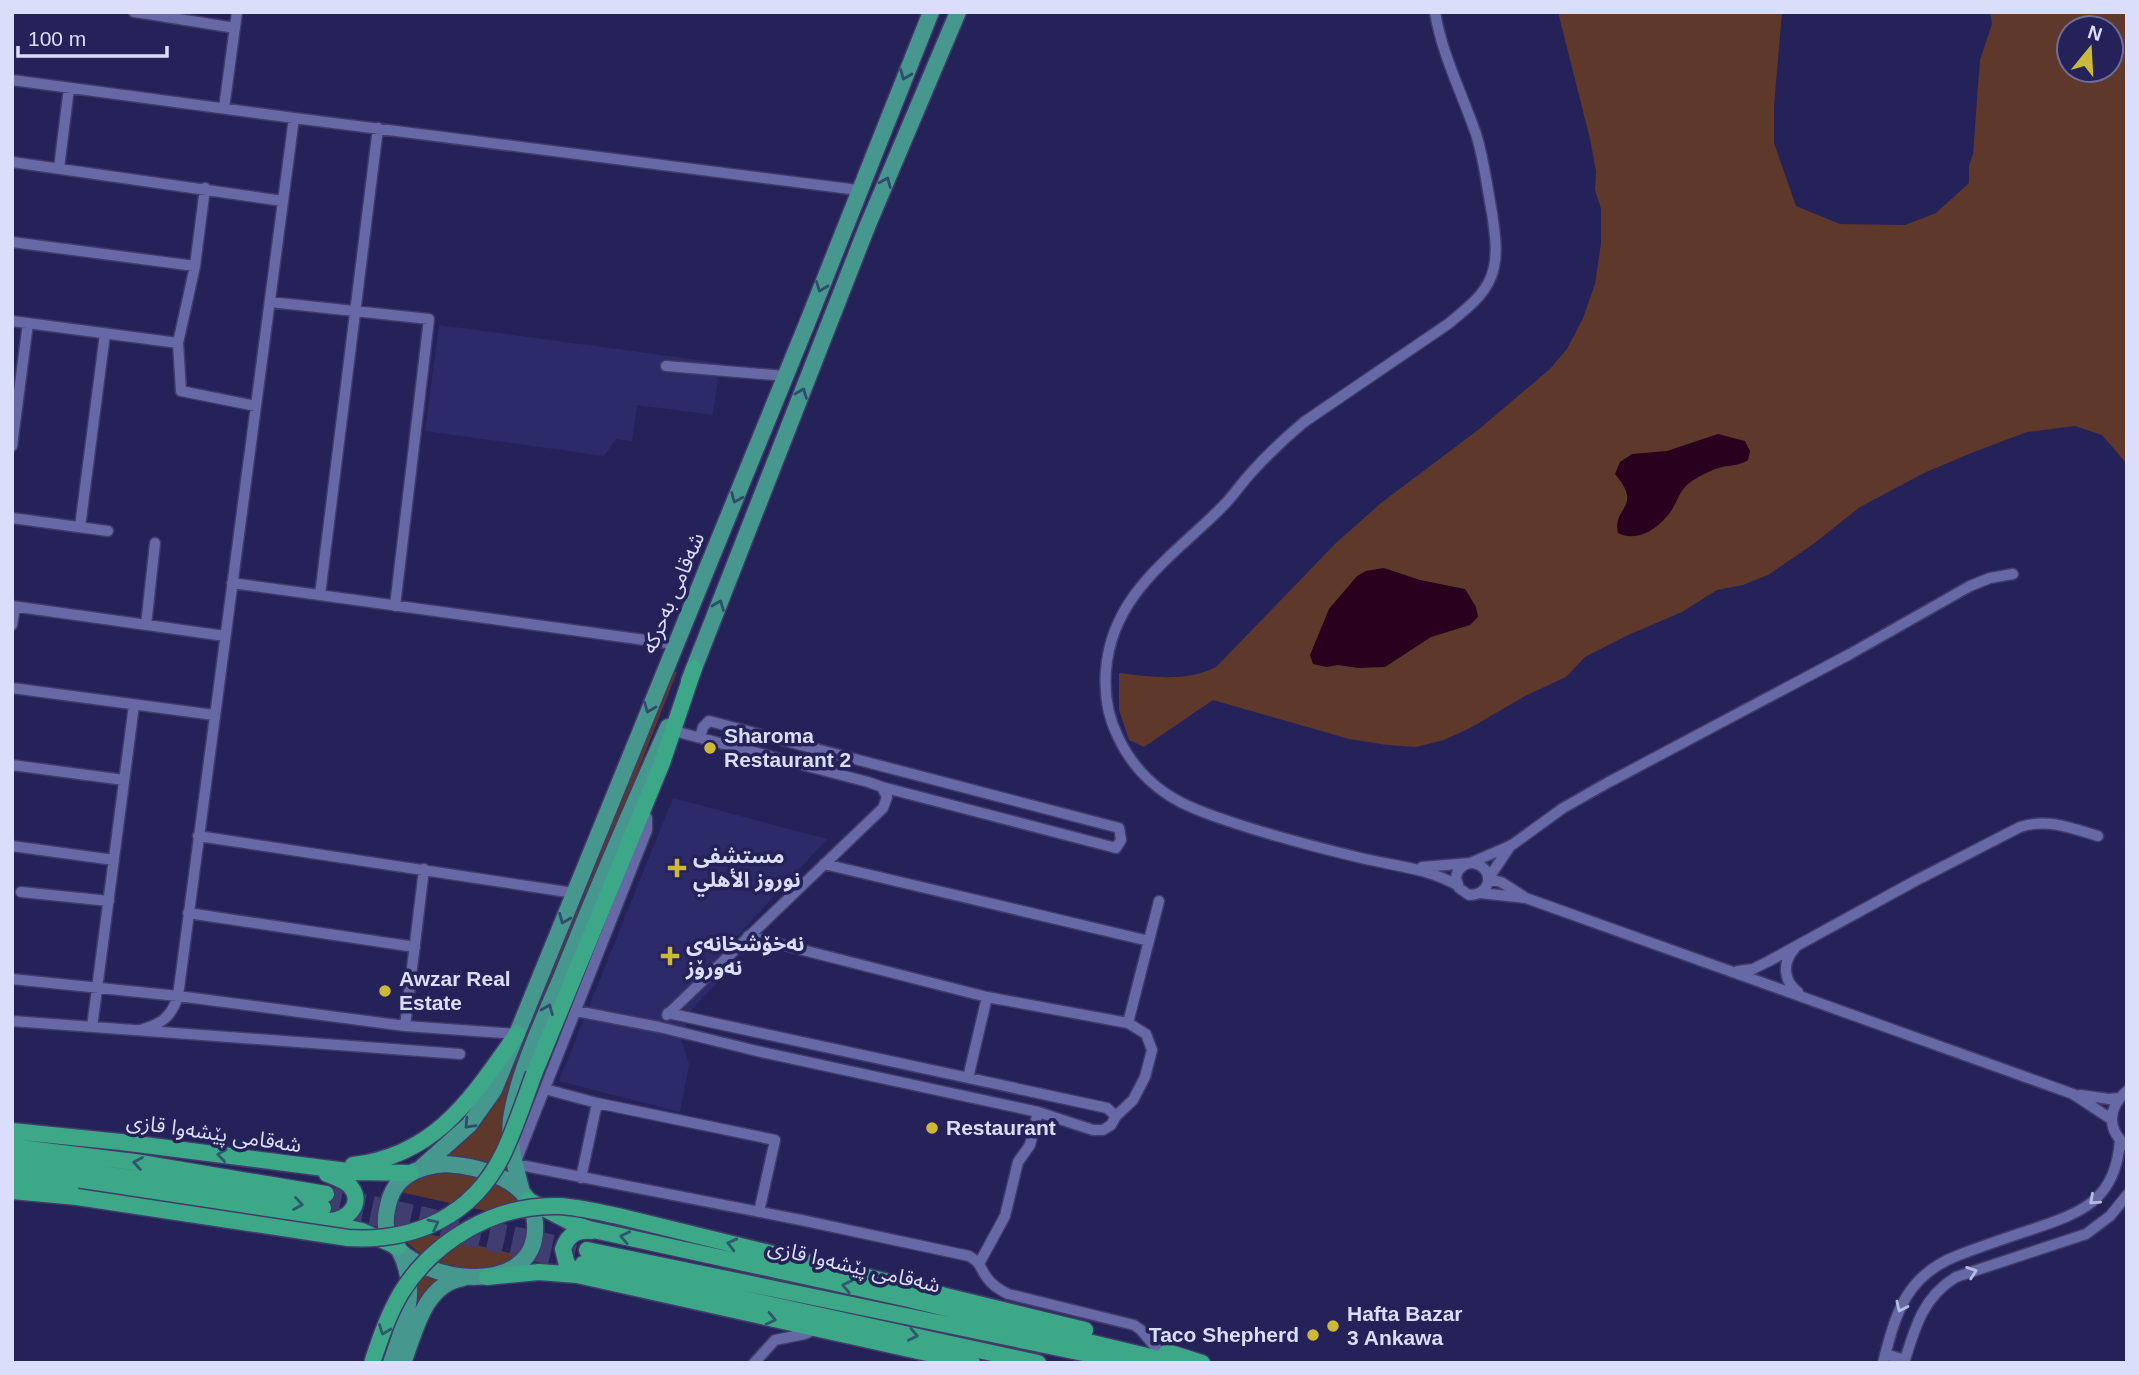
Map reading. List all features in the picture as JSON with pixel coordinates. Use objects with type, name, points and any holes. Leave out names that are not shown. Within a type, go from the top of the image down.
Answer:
[{"type":"highway","points":[[12,1191],[348,1238],[379,1239],[408,1234],[452,1213],[484,1184],[503,1154],[643,810],[674,731],[694,668]]},
{"type":"highway","points":[[271,1162],[338,1166],[364,1164],[388,1158],[418,1145],[442,1128],[464,1106],[517,1034]]},
{"type":"highway","name":"شەقامی پێشەوا قازی","points":[[12,1130],[355,1172],[417,1170]]},
{"type":"highway","name":"شەقامی پێشەوا قازی","points":[[12,1147],[135,1162],[323,1208],[362,1231],[398,1247]]},
{"type":"highway","name":"شەقامی پێشەوا قازی","points":[[12,1163],[132,1178],[323,1208]]},
{"type":"highway","points":[[297,1166],[343,1180],[352,1190],[354,1204],[348,1216],[342,1220],[323,1208]]},
{"type":"highway","name":"شەقامی پێشەوا قازی","points":[[12,1177],[323,1208]]},
{"type":"highway","name":"شەقامی پێشەوا قازی","points":[[525,1196],[572,1223],[598,1231],[904,1298],[1176,1363]]},
{"type":"highway","points":[[372,1363],[384,1328],[405,1287],[429,1259],[461,1234],[496,1216],[527,1208],[573,1207],[1157,1349],[1202,1363]]},
{"type":"highway","points":[[595,1279],[570,1268],[564,1259],[563,1249],[568,1239],[576,1233],[598,1231]]},
{"type":"highway","name":"شەقامی پێشەوا قازی","points":[[1038,1363],[585,1257],[1130,1363]]},
{"type":"highway","name":"شەقامی پێشەوا قازی","points":[[480,1277],[557,1272],[972,1363]]},
{"type":"main road","name":"شەقامی بەحرکە","points":[[417,1170],[469,1125],[494,1090],[674,644],[786,376],[931,12]]},
{"type":"main road","points":[[403,1363],[432,1296],[457,1279],[508,1270],[528,1251],[535,1222],[515,1164],[511,1123],[514,1100],[593,899],[694,668],[867,227],[958,12]]},
{"type":"main road","name":"شەقامی پێشەوا قازی","points":[[417,1170],[445,1164],[491,1172],[525,1196]]},
{"type":"main road","points":[[391,1363],[407,1317],[411,1294],[408,1270],[398,1247],[388,1234],[387,1211],[396,1186],[417,1170]]},
{"type":"main road","name":"شەقامی پێشەوا قازی","points":[[398,1247],[431,1270],[457,1276],[480,1277]]},
{"type":"street","points":[[134,12],[234,28]]},
{"type":"street","points":[[224,108],[237,12]]},
{"type":"street","points":[[1435,12],[1444,52],[1476,135],[1485,170],[1495,233],[1492,275],[1470,306],[1448,324],[1294,430],[1224,505],[1152,573],[1115,626],[1107,656],[1105,685],[1109,714],[1127,755],[1149,780],[1175,799],[1217,817],[1336,852],[1415,868],[1457,885],[1465,893],[1526,898]]},
{"type":"street","points":[[12,80],[858,190]]},
{"type":"street","points":[[59,168],[69,88]]},
{"type":"street","points":[[140,1030],[167,1019],[174,1010],[178,996],[294,118]]},
{"type":"street","points":[[320,595],[378,128]]},
{"type":"street","points":[[12,162],[283,201]]},
{"type":"street","points":[[205,188],[195,266],[178,343],[180,391],[256,406]]},
{"type":"street","points":[[12,242],[195,266]]},
{"type":"street","points":[[270,302],[429,319],[395,606]]},
{"type":"street","points":[[12,321],[178,343]]},
{"type":"street","points":[[12,446],[28,323]]},
{"type":"street","points":[[80,527],[105,334]]},
{"type":"street","points":[[666,366],[786,376]]},
{"type":"street","points":[[12,518],[108,531]]},
{"type":"street","points":[[146,625],[155,543]]},
{"type":"street","points":[[1457,885],[1458,872],[1462,866],[1512,845],[1563,808],[1609,782],[1850,654],[1970,586],[1990,578],[2013,574]]},
{"type":"street","points":[[232,583],[674,644]]},
{"type":"street","points":[[12,625],[13,607],[225,636]]},
{"type":"street","points":[[12,688],[214,715]]},
{"type":"street","points":[[92,1027],[134,705]]},
{"type":"street","points":[[674,731],[1116,848],[1121,840],[1119,828],[709,721],[703,727],[700,737]]},
{"type":"street","points":[[12,765],[124,780]]},
{"type":"street","points":[[659,1027],[668,1013],[883,808],[887,797],[882,787]]},
{"type":"street","points":[[643,810],[648,818],[646,830],[515,1164],[969,1256],[979,1262],[986,1278],[1007,1294],[1134,1325],[1157,1349]]},
{"type":"street","points":[[1721,968],[1745,971],[1753,969],[2020,827],[2050,823],[2098,836]]},
{"type":"street","points":[[198,836],[574,894]]},
{"type":"street","points":[[1480,893],[1512,845]]},
{"type":"street","points":[[12,846],[114,860]]},
{"type":"street","points":[[1415,868],[1470,863],[1481,865],[1488,879]]},
{"type":"street","points":[[824,864],[1149,941]]},
{"type":"street","points":[[405,1026],[424,869]]},
{"type":"street","points":[[1488,879],[1501,882],[1526,898],[2073,1094],[2109,1099],[2123,1094]]},
{"type":"street","points":[[20,892],[109,901]]},
{"type":"street","points":[[1128,1023],[1159,901]]},
{"type":"street","points":[[188,913],[415,947]]},
{"type":"street","points":[[576,1011],[1038,1112],[1093,1130],[1103,1130],[1111,1125],[1116,1116],[1133,1100],[1145,1077],[1152,1050],[1146,1034],[1128,1023],[987,997],[748,936]]},
{"type":"street","points":[[1800,943],[1789,954],[1786,971],[1794,989],[1810,999]]},
{"type":"street","points":[[12,979],[178,996],[405,1026],[517,1034]]},
{"type":"street","points":[[968,1078],[987,997]]},
{"type":"street","points":[[668,1013],[1107,1108],[1116,1116]]},
{"type":"street","points":[[12,1021],[460,1054]]},
{"type":"street","points":[[545,1089],[597,1103],[775,1140],[759,1212]]},
{"type":"street","points":[[2073,1094],[2111,1119]]},
{"type":"street","points":[[2123,1094],[2113,1109],[2111,1119],[2113,1128],[2123,1143],[2113,1177],[2106,1188],[2082,1210],[1951,1258],[1927,1272],[1912,1286],[1904,1300],[1884,1358],[1905,1361],[1918,1321],[1940,1287],[1977,1269],[2086,1234],[2110,1216],[2127,1195]]},
{"type":"street","points":[[581,1178],[597,1103]]},
{"type":"street","points":[[979,1262],[1005,1216],[1017,1161],[1030,1145],[1038,1112]]},
{"type":"street","points":[[754,1363],[775,1339],[805,1334],[815,1329]]},
{"type":"shaded area","points":[[1558,12],[1782,12],[1774,106],[1774,143],[1796,206],[1840,224],[1905,225],[1936,213],[1969,183],[1980,60],[1992,24],[1990,12],[2127,12],[2127,464],[2102,435],[2075,426],[2027,432],[1974,452],[1924,473],[1860,507],[1768,575],[1743,585],[1717,590],[1682,612],[1628,635],[1585,657],[1566,677],[1444,740],[1416,747],[1349,739],[1213,700],[1144,747],[1129,740],[1119,710],[1119,673],[1181,677],[1216,667],[1336,543],[1381,503],[1478,430],[1550,369],[1567,349],[1583,318],[1595,284],[1601,243],[1601,209],[1595,190],[1596,171]]},
{"type":"shaded area","points":[[439,325],[720,363],[713,415],[637,405],[632,441],[616,439],[604,456],[425,431]]},
{"type":"shaded area","points":[[1718,434],[1745,441],[1750,451],[1748,460],[1714,470],[1692,481],[1683,490],[1669,514],[1650,531],[1634,536],[1618,533],[1617,524],[1627,500],[1623,485],[1615,474],[1620,462],[1632,454],[1667,451]]},
{"type":"shaded area","points":[[1384,568],[1420,580],[1465,589],[1476,607],[1478,617],[1470,625],[1431,637],[1385,667],[1327,667],[1313,664],[1310,655],[1329,609],[1357,576],[1366,571]]},
{"type":"shaded area","points":[[671,670],[677,672],[531,1042],[514,1173],[479,1160],[442,1158],[478,1125],[505,1085]]},
{"type":"shaded area","name":"نەخۆشخانەی نەورۆز","points":[[673,798],[827,839],[724,950],[738,961],[692,1009],[681,1039],[689,1064],[680,1112],[559,1081]]},
{"type":"shaded area","points":[[455,1171],[496,1181],[520,1196],[531,1221],[400,1192],[418,1178]]},
{"type":"shaded area","points":[[395,1226],[518,1255],[504,1265],[488,1269],[452,1267],[434,1261],[418,1251],[404,1240]]},
{"type":"shaded area","points":[[411,1267],[443,1280],[416,1313],[415,1282]]},
{"type":"tunnel","points":[[326,1194],[587,1250]]},
{"type":"tunnel","points":[[323,1208],[412,1225],[577,1263]]},
{"type":"place","name":"Sharoma Restaurant 2","points":[[710,748]]},
{"type":"place","name":"مستشفى نوروز الأهلي","points":[[677,868]]},
{"type":"place","name":"نەخۆشخانەی نەورۆز","points":[[670,956]]},
{"type":"place","name":"Awzar Real Estate","points":[[385,991]]},
{"type":"place","name":"Restaurant","points":[[932,1128]]},
{"type":"place","name":"Hafta Bazar 3 Ankawa","points":[[1333,1326]]},
{"type":"place","name":"Taco Shepherd","points":[[1313,1335]]}]
